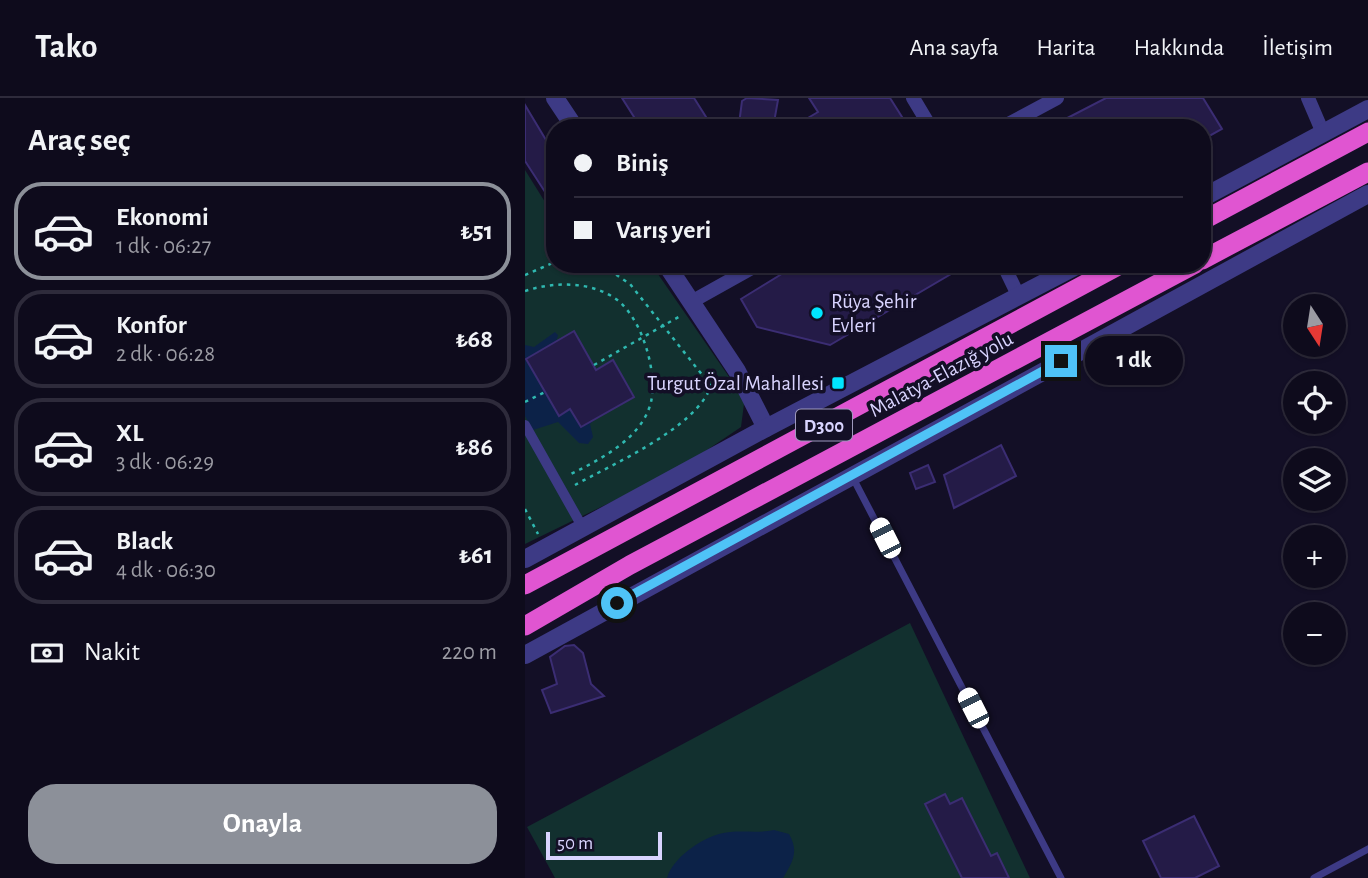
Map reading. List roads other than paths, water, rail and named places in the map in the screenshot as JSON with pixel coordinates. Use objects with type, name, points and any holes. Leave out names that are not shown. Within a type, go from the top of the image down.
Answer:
[{"type":"highway","points":[[1211,216],[1368,132]]},
{"type":"highway","points":[[1211,255],[1368,172]]},
{"type":"highway","name":"Malatya-Elazığ yolu","points":[[525,584],[1105,273]]},
{"type":"highway","name":"Malatya-Elazığ yolu","points":[[525,626],[643,559],[1178,273]]},
{"type":"street","points":[[555,98],[569,119]]},
{"type":"street","points":[[913,98],[926,119]]},
{"type":"street","points":[[1018,119],[1057,98]]},
{"type":"street","points":[[1308,98],[1323,133]]},
{"type":"street","points":[[1211,193],[1368,109]]},
{"type":"street","points":[[525,654],[1368,194]]},
{"type":"street","points":[[672,273],[737,371],[766,428]]},
{"type":"street","points":[[693,305],[745,273]]},
{"type":"street","points":[[1007,273],[1019,297]]},
{"type":"street","points":[[525,559],[766,428],[1063,273]]},
{"type":"street","points":[[525,425],[583,528]]},
{"type":"lane","points":[[852,475],[1061,878]]},
{"type":"lane","points":[[1314,878],[1368,849]]},
{"type":"water","points":[[555,332],[558,335],[556,342],[526,360],[559,415],[570,409],[594,420],[590,424],[593,437],[588,444],[579,443],[558,422],[533,430],[525,416],[525,345],[534,347]]},
{"type":"water","points":[[774,830],[789,834],[794,846],[792,862],[783,878],[667,878],[681,857],[695,845],[711,837],[726,833]]},
{"type":"place","name":"Rüya Şehir Evleri","points":[[817,313]]},
{"type":"place","name":"Turgut Özal Mahallesi","points":[[838,383]]}]
